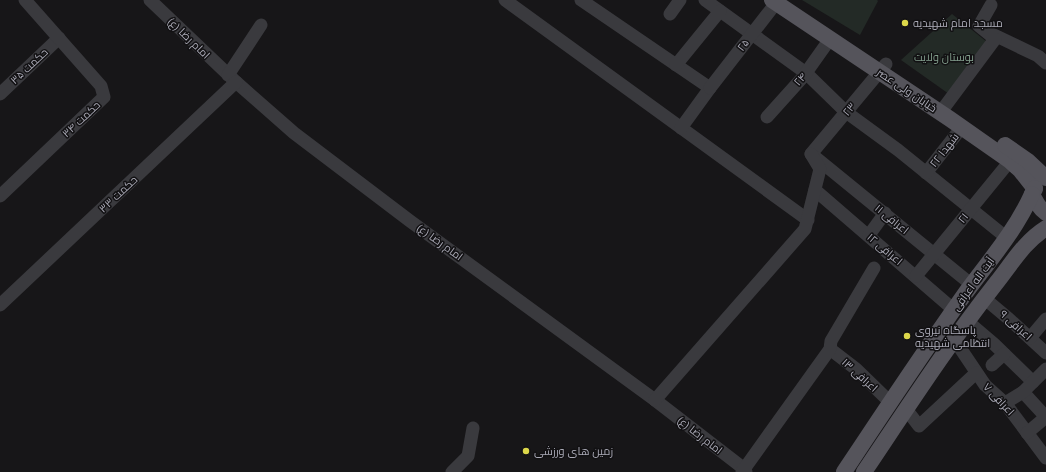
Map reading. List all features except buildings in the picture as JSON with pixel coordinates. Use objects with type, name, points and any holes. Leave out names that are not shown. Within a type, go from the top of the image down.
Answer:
[{"type":"main road","name":"خیابان ولی عصر","points":[[779,1],[830,39],[883,68]]},
{"type":"main road","name":"خیابان ولی عصر","points":[[779,1],[883,68],[943,109],[1028,161],[1040,186]]},
{"type":"main road","name":"خیابان ولی عصر","points":[[943,109],[962,127],[1010,161],[1040,186]]},
{"type":"main road","points":[[1040,186],[1036,204],[1046,213]]},
{"type":"main road","name":"آیت اله اعرافی","points":[[844,472],[890,402],[954,310],[1011,232],[1040,186]]},
{"type":"main road","points":[[1011,232],[1025,226],[1040,232]]},
{"type":"main road","name":"آیت اله اعرافی","points":[[864,472],[967,321],[984,298],[1040,232]]},
{"type":"street","name":"حکمت ۳۴","points":[[0,196],[104,97],[101,86],[25,0]]},
{"type":"street","name":"امام رضا (ع)","points":[[150,0],[232,79],[294,133],[404,216],[655,400],[744,471]]},
{"type":"street","points":[[505,0],[808,220]]},
{"type":"street","points":[[582,0],[596,4],[676,65],[710,88]]},
{"type":"street","points":[[670,14],[680,0]]},
{"type":"street","points":[[705,0],[806,73],[846,112],[898,150],[971,209],[1011,232]]},
{"type":"street","name":"۲۵","points":[[681,128],[710,88],[779,1]]},
{"type":"street","points":[[943,109],[995,39],[979,26],[991,2]]},
{"type":"street","points":[[676,65],[720,11]]},
{"type":"street","name":"حکمت ۳۳","points":[[0,305],[232,79],[261,25]]},
{"type":"street","points":[[985,31],[1038,56],[1046,63]]},
{"type":"street","name":"حکمت ۳۵","points":[[0,94],[59,38]]},
{"type":"street","name":"۲۴","points":[[767,117],[806,73],[830,39]]},
{"type":"street","name":"۲۳","points":[[811,154],[883,68]]},
{"type":"street","name":"شهدا ۲۲","points":[[926,173],[962,127]]},
{"type":"street","points":[[655,400],[805,229],[820,169],[811,154]]},
{"type":"street","name":"اعرافی ۱۱","points":[[811,154],[972,285]]},
{"type":"street","name":"۲۱","points":[[916,276],[1010,161]]},
{"type":"street","name":"اعرافی ۱۲","points":[[815,190],[869,235],[954,310]]},
{"type":"street","points":[[869,235],[885,213]]},
{"type":"street","points":[[744,471],[830,349],[831,341],[874,268]]},
{"type":"street","name":"اعرافی ۹","points":[[984,298],[1046,353]]},
{"type":"street","points":[[1030,338],[1046,319]]},
{"type":"street","points":[[967,321],[1033,382]]},
{"type":"street","name":"اعرافی ۷","points":[[954,339],[976,373],[1005,404],[1046,458]]},
{"type":"street","name":"اعرافی ۱۳","points":[[830,349],[856,369],[890,402]]},
{"type":"street","points":[[992,365],[1004,354]]},
{"type":"street","points":[[1005,404],[1023,392],[1046,369]]},
{"type":"street","points":[[906,409],[918,426],[976,373]]},
{"type":"street","points":[[1023,392],[1046,417],[1027,433]]},
{"type":"street","points":[[452,472],[468,456],[473,428]]},
{"type":"green space","points":[[802,0],[877,0],[878,1],[860,35]]},
{"type":"green space","name":"بوستان ولایت","points":[[952,14],[987,42],[949,94],[901,60]]},
{"type":"place","name":"مسجد امام شهیدیه","points":[[905,23]]},
{"type":"place","name":"پاسگاه نیروی انتظامی شهیدیه","points":[[907,336]]},
{"type":"place","name":"زمین های ورزشی","points":[[526,451]]}]
